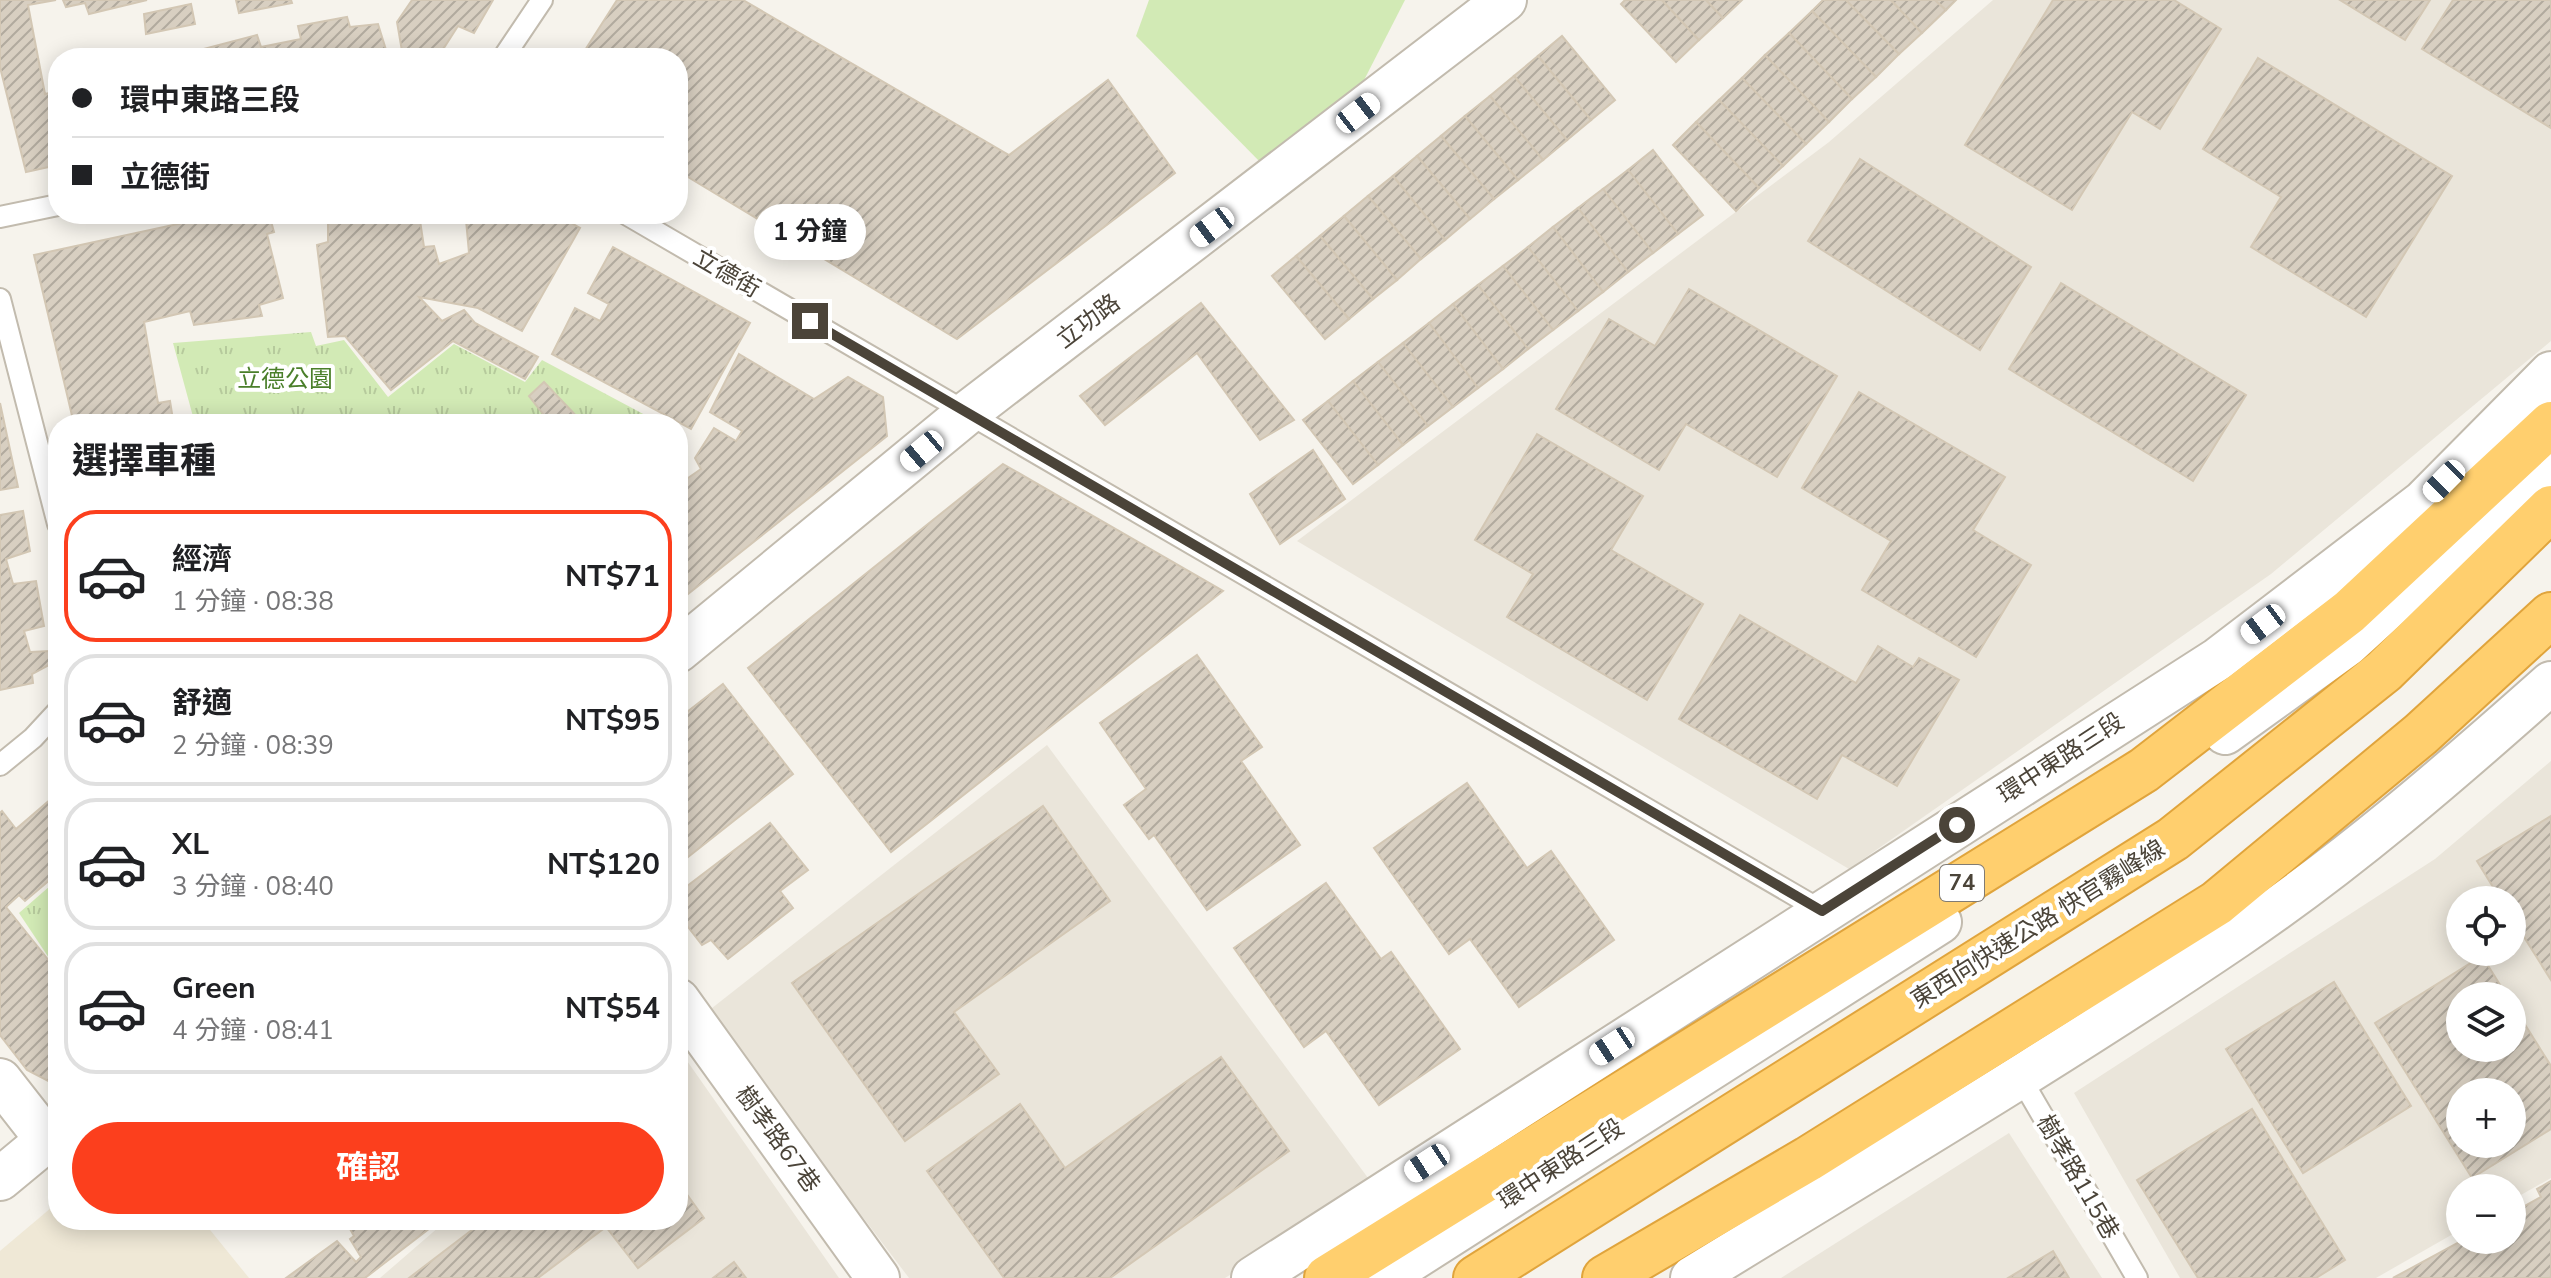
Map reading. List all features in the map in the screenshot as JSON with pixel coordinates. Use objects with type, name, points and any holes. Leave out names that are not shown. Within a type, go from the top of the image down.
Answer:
[{"type":"highway","name":"74","points":[[1327,1278],[2144,770],[2349,612],[2551,424]]},
{"type":"highway","name":"東西向快速公路 快官霧峰線","points":[[1476,1278],[2173,839],[2384,671],[2551,508]]},
{"type":"highway","points":[[1605,1278],[1808,1159],[2217,903],[2421,734],[2551,615]]},
{"type":"street","name":"立功路","points":[[688,643],[967,413],[1505,0]]},
{"type":"street","name":"環中東路三段","points":[[1253,1278],[2218,659],[2423,502],[2551,373]]},
{"type":"street","name":"環中東路三段","points":[[1383,1278],[2149,788],[2347,645],[2551,459]]},
{"type":"street","points":[[1692,1278],[2020,1077],[2238,936],[2443,779],[2551,683]]},
{"type":"street","name":"樹孝路67巷","points":[[688,1014],[878,1278]]},
{"type":"street","points":[[0,1080],[48,1132]]},
{"type":"street","points":[[0,1179],[48,1139]]},
{"type":"lane","points":[[510,48],[542,0]]},
{"type":"lane","points":[[0,217],[48,207]]},
{"type":"lane","name":"立德街","points":[[643,224],[1822,911]]},
{"type":"lane","points":[[0,299],[48,485]]},
{"type":"lane","points":[[0,765],[48,722]]},
{"type":"lane","name":"樹孝路115巷","points":[[2020,1077],[2137,1278]]},
{"type":"shaded area","points":[[1993,0],[2551,0],[2551,341],[2271,574],[1849,869],[1297,541],[1829,142]]},
{"type":"shaded area","points":[[1047,745],[1374,1186],[1225,1278],[909,1278],[707,1012]]},
{"type":"shaded area","points":[[2551,761],[2551,1178],[2526,1192],[2526,1174],[2446,1174],[2446,1238],[2376,1278],[2180,1278],[2074,1093],[2435,859]]},
{"type":"shaded area","points":[[688,1062],[839,1278],[380,1278],[435,1230],[688,1230]]},
{"type":"shaded area","points":[[2009,1133],[2102,1278],[1781,1278]]},
{"type":"shaded area","points":[[48,1210],[48,1230],[210,1230],[249,1278],[0,1278],[0,1251]]},
{"type":"green space","points":[[1149,0],[1405,0],[1360,88],[1264,166],[1136,36]]},
{"type":"green space","name":"立德公園","points":[[311,332],[316,346],[344,340],[388,397],[454,344],[525,382],[542,360],[643,414],[192,414],[173,343]]},
{"type":"green space","points":[[48,888],[48,956],[19,913]]},
{"type":"building","points":[[0,0],[56,0],[28,5],[45,94],[48,93],[48,167],[26,172],[0,67]]},
{"type":"building","points":[[63,0],[147,0],[89,14],[85,3],[66,7]]},
{"type":"building","points":[[236,0],[291,0],[292,3],[239,13]]},
{"type":"building","points":[[412,0],[493,0],[474,33],[458,26],[444,48],[401,48],[397,22]]},
{"type":"building","points":[[617,0],[743,0],[1009,155],[1108,80],[1175,173],[957,339],[688,177],[688,48],[586,48]]},
{"type":"building","points":[[1625,0],[1662,0],[1699,40],[1676,62],[1621,4]]},
{"type":"building","points":[[1662,0],[1706,0],[1723,18],[1699,40]]},
{"type":"building","points":[[1706,0],[1742,0],[1723,18]]},
{"type":"building","points":[[1823,0],[1846,0],[1899,54],[1876,77],[1812,11]]},
{"type":"building","points":[[1846,0],[1891,0],[1922,33],[1899,54]]},
{"type":"building","points":[[1891,0],[1935,0],[1946,10],[1922,33]]},
{"type":"building","points":[[1935,0],[1956,0],[1946,10]]},
{"type":"building","points":[[2053,0],[2174,0],[2221,29],[2160,129],[2132,112],[2072,210],[1965,145]]},
{"type":"building","points":[[2340,0],[2430,0],[2405,40]]},
{"type":"building","points":[[2453,0],[2551,0],[2551,128],[2422,49]]},
{"type":"building","points":[[191,4],[195,24],[146,34],[144,14]]},
{"type":"building","points":[[1812,11],[1876,77],[1852,99],[1789,33]]},
{"type":"building","points":[[347,17],[350,27],[378,24],[385,48],[207,48],[257,35],[261,47],[301,39],[298,26]]},
{"type":"building","points":[[1789,33],[1852,99],[1829,122],[1765,55]]},
{"type":"building","points":[[1562,36],[1615,100],[1591,120],[1538,56]]},
{"type":"building","points":[[1765,55],[1829,122],[1806,144],[1742,78]]},
{"type":"building","points":[[1538,56],[1591,120],[1567,140],[1514,76]]},
{"type":"building","points":[[2258,58],[2452,176],[2366,317],[2251,247],[2281,197],[2203,149]]},
{"type":"building","points":[[1514,76],[1567,140],[1543,160],[1490,96]]},
{"type":"building","points":[[1742,78],[1806,144],[1783,166],[1719,100]]},
{"type":"building","points":[[1490,96],[1543,160],[1518,180],[1465,116]]},
{"type":"building","points":[[1719,100],[1783,166],[1759,188],[1696,122]]},
{"type":"building","points":[[1465,116],[1518,180],[1494,199],[1441,136]]},
{"type":"building","points":[[1696,122],[1759,188],[1736,211],[1673,145]]},
{"type":"building","points":[[1441,136],[1494,199],[1470,219],[1417,156]]},
{"type":"building","points":[[1653,150],[1703,215],[1678,234],[1628,170]]},
{"type":"building","points":[[1417,156],[1470,219],[1445,240],[1393,176]]},
{"type":"building","points":[[1860,159],[2031,267],[1980,350],[1808,241]]},
{"type":"building","points":[[1628,170],[1678,234],[1653,253],[1603,189]]},
{"type":"building","points":[[1393,176],[1445,240],[1421,259],[1368,196]]},
{"type":"building","points":[[1603,189],[1653,253],[1628,272],[1578,208]]},
{"type":"building","points":[[1368,196],[1421,259],[1397,280],[1344,216]]},
{"type":"building","points":[[1578,208],[1628,272],[1603,292],[1553,227]]},
{"type":"building","points":[[1344,216],[1397,280],[1373,299],[1320,236]]},
{"type":"building","points":[[178,224],[272,224],[274,232],[267,234],[283,298],[259,305],[262,316],[194,325],[190,311],[144,322],[158,403],[170,401],[172,414],[72,414],[34,255]]},
{"type":"building","points":[[328,224],[421,224],[424,247],[434,246],[439,264],[469,253],[466,224],[573,224],[580,228],[522,331],[478,308],[419,297],[442,321],[464,310],[475,323],[538,357],[525,379],[453,341],[391,390],[345,336],[328,337],[317,245],[328,242]]},
{"type":"building","points":[[1553,227],[1603,292],[1578,311],[1528,247]]},
{"type":"building","points":[[1320,236],[1373,299],[1349,319],[1296,256]]},
{"type":"building","points":[[613,247],[750,323],[691,429],[688,427],[688,414],[663,414],[552,354],[575,308],[600,321],[609,304],[588,293]]},
{"type":"building","points":[[1528,247],[1578,311],[1553,330],[1503,266]]},
{"type":"building","points":[[1296,256],[1349,319],[1325,339],[1272,276]]},
{"type":"building","points":[[1503,266],[1553,330],[1528,349],[1478,285]]},
{"type":"building","points":[[2061,283],[2246,395],[2193,481],[2009,369]]},
{"type":"building","points":[[1478,285],[1528,349],[1503,369],[1453,304]]},
{"type":"building","points":[[1689,289],[1837,376],[1777,477],[1686,424],[1659,470],[1556,409],[1609,319],[1655,346]]},
{"type":"building","points":[[1201,303],[1294,420],[1260,440],[1197,353],[1105,425],[1080,396]]},
{"type":"building","points":[[1453,304],[1503,369],[1478,388],[1429,323]]},
{"type":"building","points":[[1429,323],[1478,388],[1453,407],[1403,343]]},
{"type":"building","points":[[1403,343],[1453,407],[1428,426],[1378,362]]},
{"type":"building","points":[[739,354],[814,399],[848,377],[883,397],[887,436],[688,594],[688,478],[701,469],[695,458],[714,428],[736,441],[742,431],[710,412]]},
{"type":"building","points":[[1378,362],[1428,426],[1403,445],[1353,381]]},
{"type":"building","points":[[1353,381],[1403,445],[1378,465],[1328,401]]},
{"type":"building","points":[[544,382],[574,414],[543,414],[529,396]]},
{"type":"building","points":[[1859,392],[2005,477],[1973,530],[2031,565],[1976,657],[1862,590],[1891,541],[1802,488]]},
{"type":"building","points":[[1328,401],[1378,465],[1353,484],[1303,420]]},
{"type":"building","points":[[0,403],[18,487],[0,490]]},
{"type":"building","points":[[1537,434],[1643,496],[1611,550],[1703,604],[1647,700],[1507,617],[1533,574],[1475,540]]},
{"type":"building","points":[[1313,450],[1345,499],[1280,544],[1250,494]]},
{"type":"building","points":[[1003,464],[1223,591],[891,852],[748,668]]},
{"type":"building","points":[[23,511],[30,551],[6,559],[13,584],[36,581],[44,626],[24,631],[30,652],[48,651],[48,666],[32,674],[33,683],[0,690],[0,515]]},
{"type":"building","points":[[1740,615],[1856,683],[1878,646],[1913,667],[1919,658],[1959,680],[1897,786],[1842,755],[1817,799],[1679,719]]},
{"type":"building","points":[[1197,655],[1262,747],[1241,761],[1300,845],[1207,910],[1154,835],[1149,839],[1124,805],[1146,789],[1100,723]]},
{"type":"building","points":[[723,684],[793,774],[688,857],[688,711]]},
{"type":"building","points":[[1467,783],[1527,868],[1551,851],[1614,940],[1519,1007],[1470,939],[1449,954],[1374,848]]},
{"type":"building","points":[[48,802],[48,881],[25,901],[19,895],[6,907],[48,960],[48,1081],[27,1070],[0,1035],[2,811],[16,829]]},
{"type":"building","points":[[1043,806],[1110,901],[954,1012],[999,1074],[905,1141],[792,983]]},
{"type":"building","points":[[2551,816],[2551,980],[2526,940],[2526,886],[2492,886],[2477,861]]},
{"type":"building","points":[[770,823],[808,870],[780,891],[793,908],[728,959],[711,940],[702,945],[688,927],[688,885]]},
{"type":"building","points":[[1326,883],[1381,959],[1391,952],[1460,1049],[1379,1105],[1326,1031],[1304,1047],[1234,948]]},
{"type":"building","points":[[2466,966],[2488,966],[2498,982],[2446,982],[2446,1062],[2526,1062],[2526,1026],[2551,1066],[2551,1129],[2526,1145],[2526,1078],[2446,1078],[2446,1136],[2375,1023]]},
{"type":"building","points":[[2334,982],[2411,1106],[2303,1173],[2226,1049]]},
{"type":"building","points":[[1221,1057],[1289,1151],[1110,1278],[1004,1278],[927,1171],[1020,1104],[1065,1168]]},
{"type":"building","points":[[2252,1109],[2345,1260],[2316,1278],[2198,1278],[2137,1180]]},
{"type":"building","points":[[2459,1158],[2504,1158],[2478,1174],[2469,1174]]},
{"type":"building","points":[[2551,1181],[2551,1278],[2393,1278],[2446,1249],[2446,1254],[2526,1254],[2526,1205],[2541,1197],[2537,1189]]},
{"type":"building","points":[[688,1196],[704,1218],[638,1268],[608,1230],[688,1230]]},
{"type":"building","points":[[351,1230],[427,1230],[365,1278],[286,1278],[337,1241],[356,1262],[361,1257],[350,1239],[354,1236]]},
{"type":"building","points":[[472,1230],[602,1230],[538,1278],[409,1278]]},
{"type":"building","points":[[2053,1251],[2069,1278],[2008,1278]]},
{"type":"building","points":[[734,1262],[746,1278],[713,1278]]},
{"type":"route","points":[[810,321],[1822,911],[1957,825]]}]
